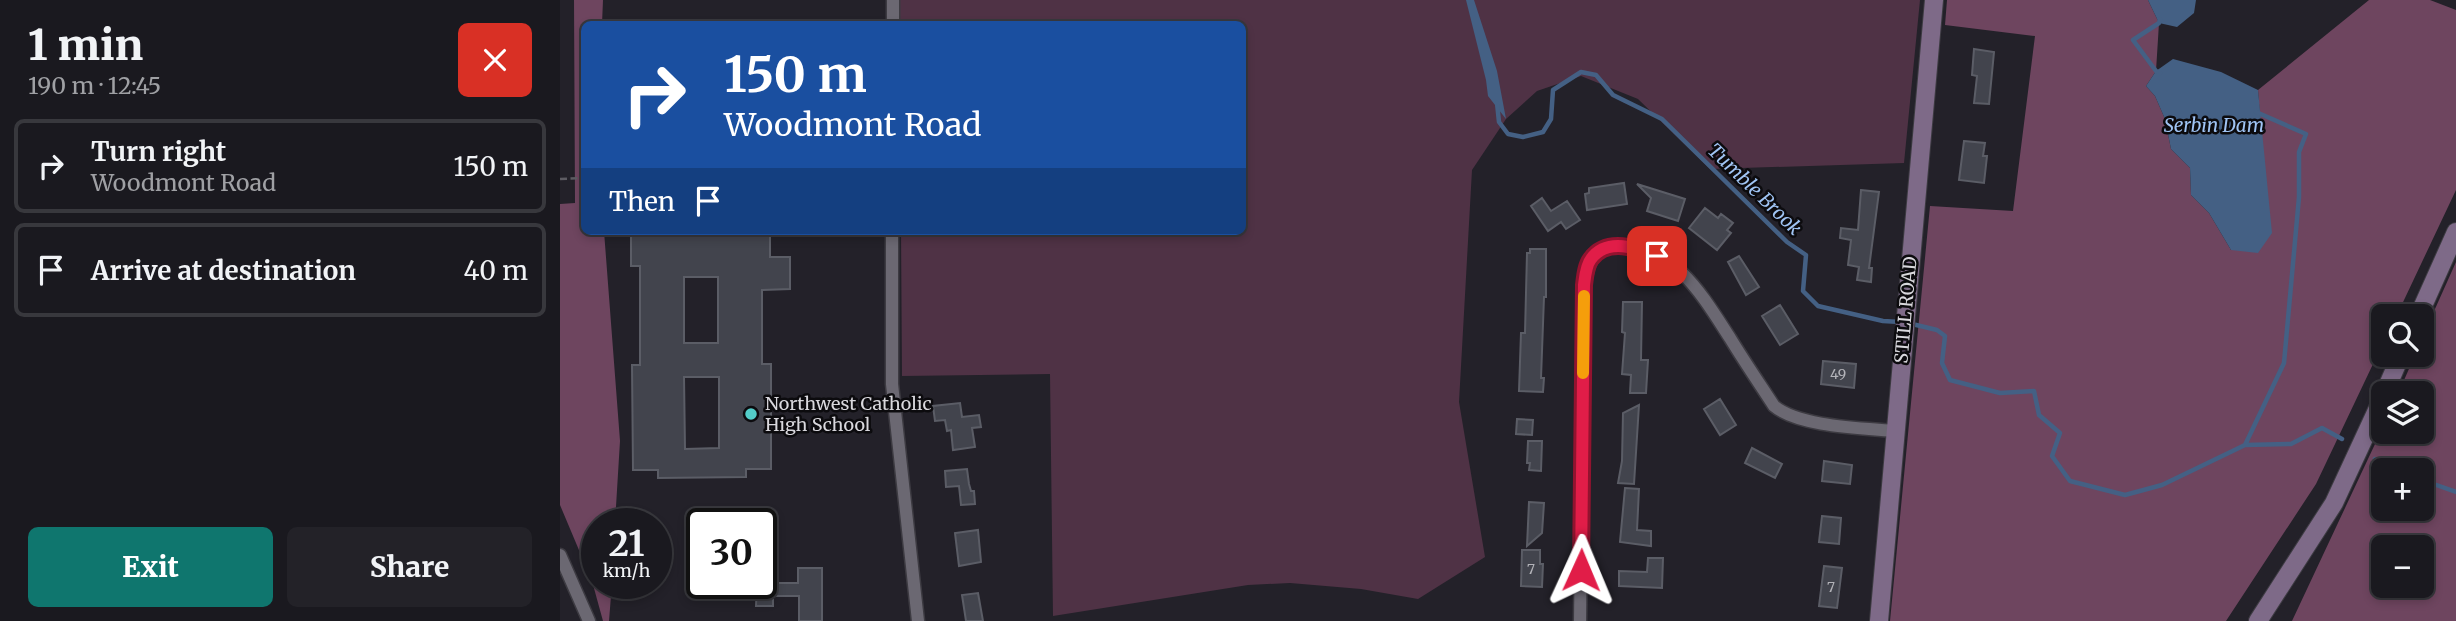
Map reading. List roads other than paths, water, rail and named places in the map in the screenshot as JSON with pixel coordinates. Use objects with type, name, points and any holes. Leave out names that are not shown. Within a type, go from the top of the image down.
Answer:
[{"type":"street","points":[[893,0],[893,21]]},
{"type":"street","name":"STILL ROAD","points":[[1879,621],[1934,0]]},
{"type":"street","points":[[2424,304],[2456,232]]},
{"type":"street","points":[[892,235],[892,384],[918,621]]},
{"type":"street","points":[[1580,621],[1584,285],[1589,261],[1597,253],[1610,246],[1627,246],[1671,262],[1696,286],[1774,406],[1782,413],[1806,421],[1896,431]]},
{"type":"street","points":[[2258,621],[2334,503],[2371,422]]},
{"type":"street","points":[[560,555],[589,621]]},
{"type":"water","points":[[1466,0],[1474,0],[1497,71],[1506,119],[1488,96]]},
{"type":"water","points":[[2148,0],[2196,0],[2194,13],[2177,27],[2159,23]]},
{"type":"water","name":"Serbin Dam","points":[[2173,59],[2221,72],[2258,90],[2272,233],[2258,253],[2231,250],[2209,213],[2191,195],[2190,168],[2171,149],[2165,119],[2155,96],[2146,86],[2156,71]]},
{"type":"waterway","points":[[2160,19],[2159,23],[2133,40],[2160,73]]},
{"type":"waterway","name":"Tumble Brook","points":[[1497,103],[1499,122],[1508,134],[1523,137],[1543,132],[1551,119],[1553,90],[1581,72],[1596,75],[1613,95],[1662,119],[1787,242],[1806,255],[1803,291],[1818,306],[1883,321],[1900,322]]},
{"type":"waterway","points":[[2245,445],[2284,363],[2299,197],[2299,152],[2306,134],[2256,112]]},
{"type":"waterway","name":"Tumble Brook","points":[[1908,323],[1937,330],[1945,336],[1942,363],[1950,380],[2000,393],[2034,391],[2039,415],[2060,433],[2052,456],[2070,481],[2125,495],[2162,485],[2245,445],[2291,444],[2322,428],[2342,439]]},
{"type":"waterway","name":"Tumble Brook","points":[[2434,484],[2456,492]]},
{"type":"place","name":"Northwest Catholic High School","points":[[751,414]]}]
